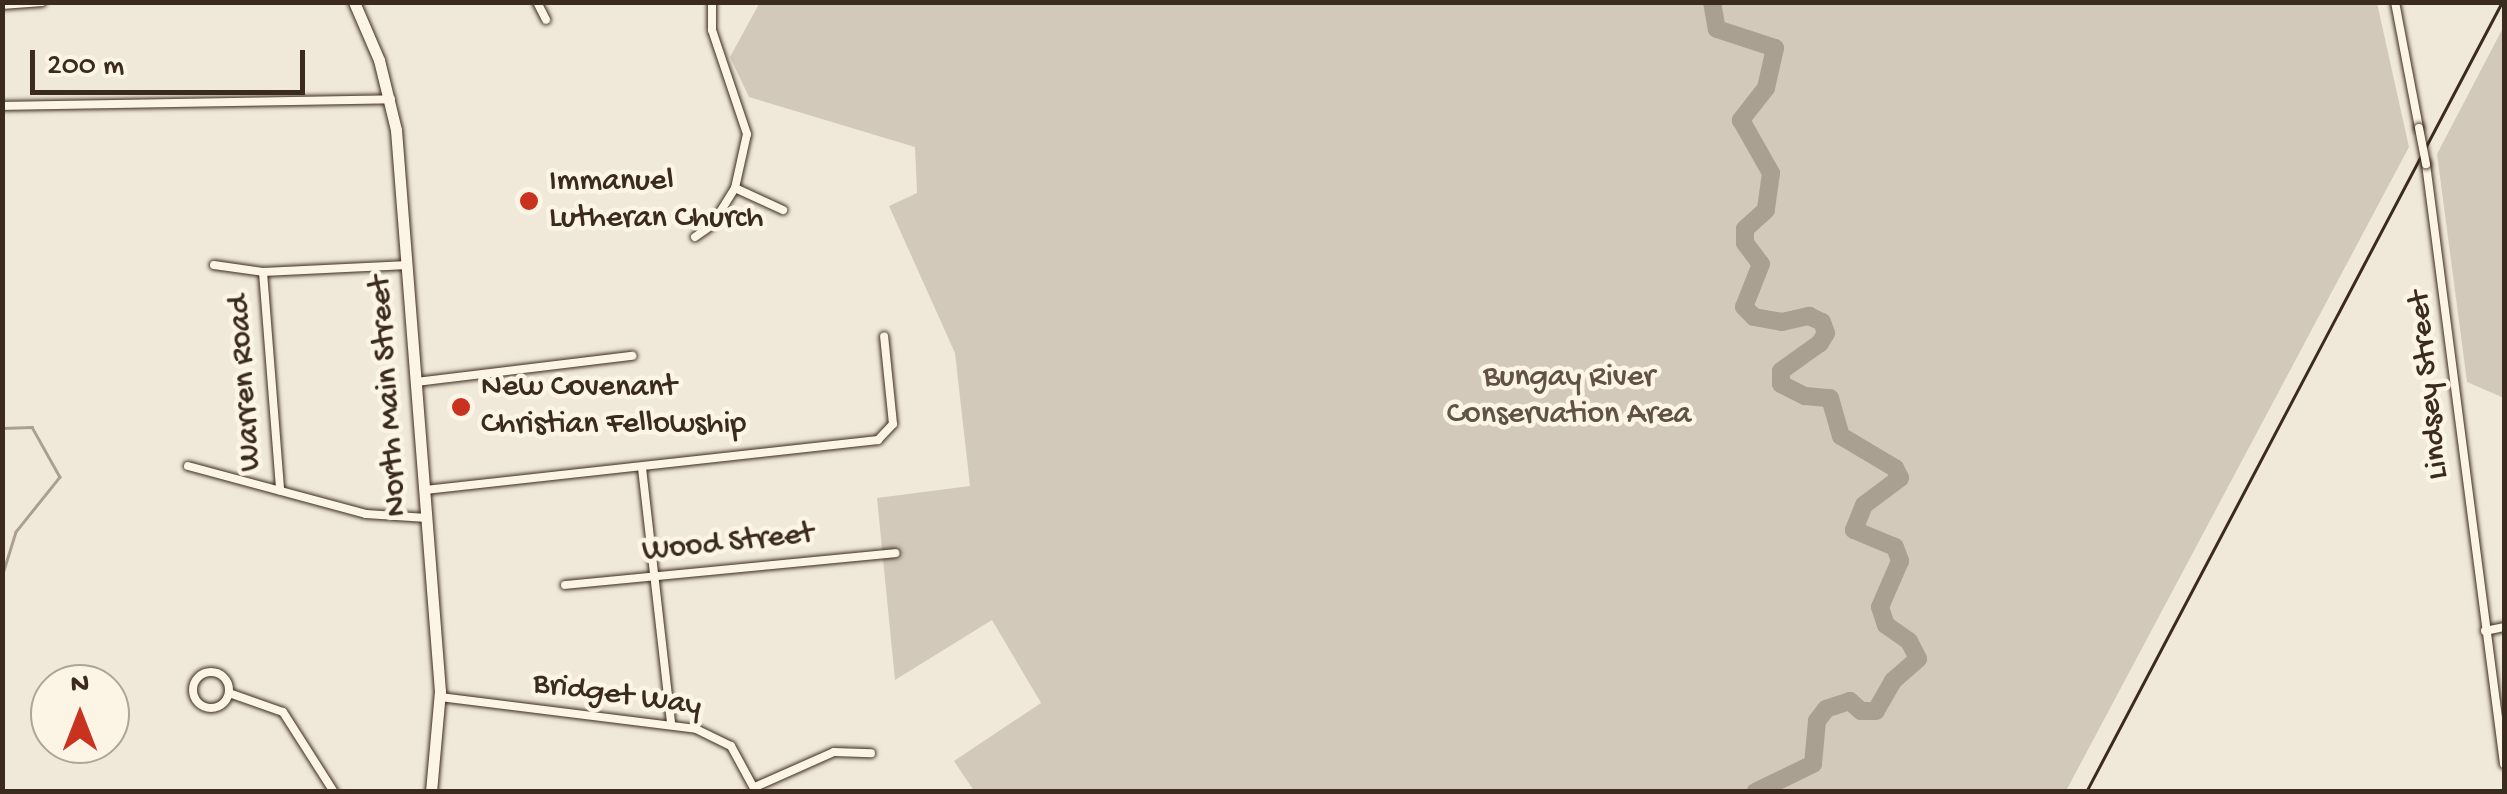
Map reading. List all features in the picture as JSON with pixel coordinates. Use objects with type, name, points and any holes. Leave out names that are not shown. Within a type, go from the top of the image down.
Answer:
[{"type":"main road","name":"North Main Street","points":[[354,2],[391,99],[408,264],[440,697],[432,792]]},
{"type":"street","points":[[2,5],[42,2]]},
{"type":"street","points":[[537,2],[546,20]]},
{"type":"street","points":[[695,236],[712,225],[736,188],[747,134],[712,30],[712,2]]},
{"type":"street","name":"Lindsey Street","points":[[2395,2],[2426,164],[2504,764]]},
{"type":"street","points":[[2,106],[391,99]]},
{"type":"street","points":[[736,188],[783,210]]},
{"type":"street","points":[[214,264],[263,272],[408,264]]},
{"type":"street","name":"Warren Road","points":[[263,272],[280,490]]},
{"type":"street","points":[[425,490],[642,468],[886,436],[893,416],[884,336]]},
{"type":"street","points":[[416,382],[632,356]]},
{"type":"street","points":[[188,466],[366,514],[427,518]]},
{"type":"street","points":[[642,468],[670,724]]},
{"type":"street","name":"Wood Street","points":[[565,585],[895,553]]},
{"type":"street","points":[[2485,631],[2504,628]]},
{"type":"street","points":[[212,672],[227,681],[230,693],[220,707],[208,708],[193,692],[200,676],[212,672]]},
{"type":"street","points":[[230,693],[283,712],[334,792]]},
{"type":"street","name":"Bridget Way","points":[[440,697],[670,724],[730,746],[756,789]]},
{"type":"street","points":[[756,789],[834,752],[870,753]]},
{"type":"green space","name":"Bungay River Conservation Area","points":[[760,2],[2377,3],[2409,147],[2066,791],[974,791],[954,761],[1041,703],[992,620],[895,680],[877,498],[970,486],[955,353],[889,206],[917,193],[915,147],[749,97],[730,57]]},
{"type":"green space","points":[[2504,26],[2504,398],[2467,382],[2437,154]]},
{"type":"waterway","points":[[1712,2],[1717,29],[1775,48],[1766,88],[1741,120],[1771,173],[1766,210],[1745,229],[1745,243],[1761,264],[1744,307],[1754,317],[1782,322],[1809,316],[1822,322],[1826,333],[1820,343],[1781,371],[1781,384],[1805,396],[1830,398],[1841,436],[1895,468],[1900,478],[1864,505],[1854,530],[1895,547],[1900,561],[1880,607],[1886,625],[1909,641],[1918,659],[1893,681],[1876,711],[1861,711],[1850,701],[1826,709],[1817,721],[1813,764],[1755,792]]},
{"type":"waterway","points":[[2,428],[32,427],[60,477],[16,532],[2,577]]},
{"type":"railway","points":[[2086,792],[2502,2]]},
{"type":"place","name":"Immanuel Lutheran Church","points":[[529,201]]},
{"type":"place","name":"New Covenant Christian Fellowship","points":[[461,407]]}]
